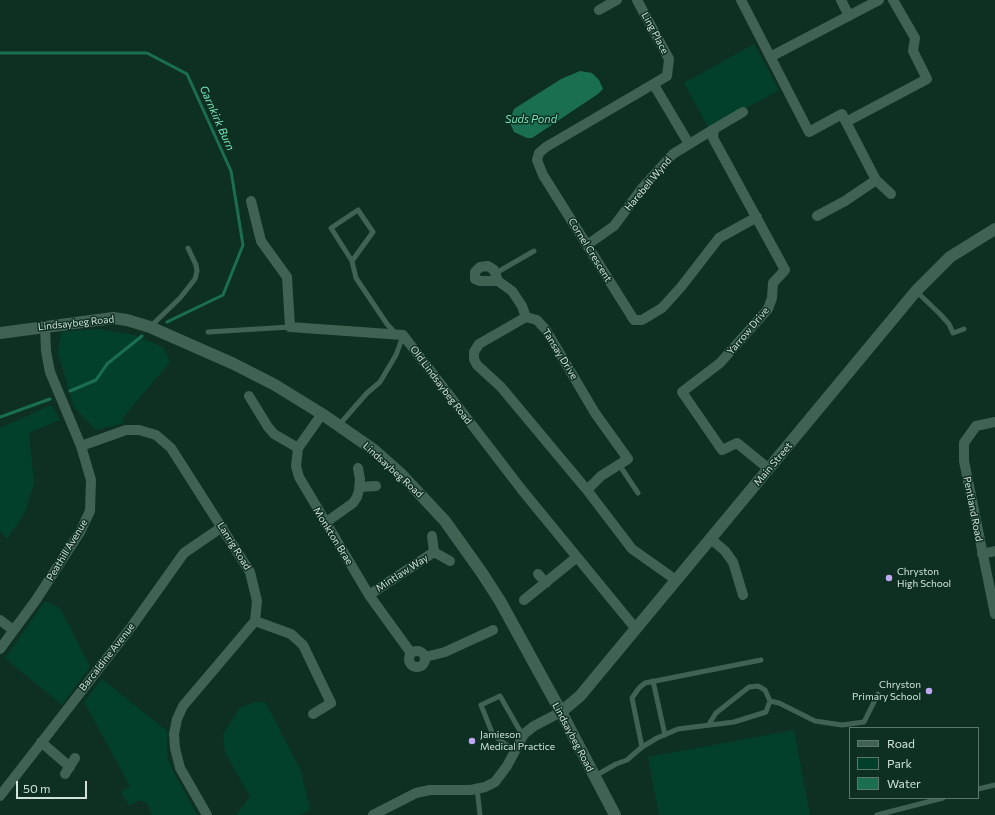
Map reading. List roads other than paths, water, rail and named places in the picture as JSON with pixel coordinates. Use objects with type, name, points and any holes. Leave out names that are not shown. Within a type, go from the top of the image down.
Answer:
[{"type":"main road","name":"Main Street","points":[[561,712],[577,700],[916,291],[950,257],[995,229]]},
{"type":"main road","name":"Lindsaybeg Road","points":[[0,333],[113,318],[150,326],[234,364],[275,385],[339,425],[374,450],[402,475],[445,521],[464,546],[500,601],[615,815]]},
{"type":"street","points":[[599,10],[617,0]]},
{"type":"street","name":"Ling Place","points":[[637,0],[669,59],[667,76],[654,85]]},
{"type":"street","points":[[741,0],[809,132],[842,114],[876,180],[891,194]]},
{"type":"street","points":[[840,0],[849,16]]},
{"type":"street","points":[[770,57],[879,0]]},
{"type":"street","points":[[846,122],[927,79],[913,51],[915,38],[893,0]]},
{"type":"street","points":[[654,85],[689,144]]},
{"type":"street","name":"Cornel Crescent","points":[[654,85],[584,124],[539,153],[537,160],[544,175],[634,320],[642,320],[662,308],[719,238],[756,217]]},
{"type":"street","points":[[714,129],[743,112]]},
{"type":"street","name":"Harebell Wynd","points":[[587,245],[614,226],[643,187],[673,154],[714,129]]},
{"type":"street","name":"Yarrow Drive","points":[[714,129],[713,138],[785,270],[774,283],[772,298],[768,309],[720,363],[682,392],[722,450],[737,443],[768,469]]},
{"type":"street","points":[[817,216],[845,201],[876,180]]},
{"type":"street","points":[[250,201],[261,240],[287,277],[290,327],[400,335]]},
{"type":"street","points":[[497,277],[517,297],[526,317],[479,344],[474,352],[474,359],[477,365],[500,386],[587,490],[632,549],[676,580]]},
{"type":"street","name":"Tansay Drive","points":[[526,317],[537,320],[546,330],[595,413],[628,459],[620,466]]},
{"type":"street","name":"Peathill Avenue","points":[[0,648],[14,630],[76,538],[90,511],[91,480],[81,446],[50,372],[46,350],[45,326]]},
{"type":"street","name":"Old Lindsaybeg Road","points":[[400,335],[522,490],[636,629]]},
{"type":"street","points":[[249,396],[274,434],[298,448],[322,414]]},
{"type":"street","name":"Pentland Road","points":[[995,422],[976,426],[964,443],[964,460],[995,614]]},
{"type":"street","name":"Lanrig Road","points":[[81,446],[126,430],[139,430],[156,435],[171,448],[250,572],[257,601],[255,621]]},
{"type":"street","name":"Monkton Brae","points":[[298,448],[296,466],[299,477],[369,595],[410,653],[408,658],[409,663],[416,668],[424,663],[425,656]]},
{"type":"street","points":[[587,490],[601,476],[620,466]]},
{"type":"street","points":[[325,522],[352,503],[360,487],[358,468]]},
{"type":"street","points":[[360,487],[376,486]]},
{"type":"street","name":"Barcaldine Avenue","points":[[0,796],[132,626],[184,553],[222,527]]},
{"type":"street","name":"Mintlaw Way","points":[[432,536],[434,552]]},
{"type":"street","points":[[711,539],[725,551],[733,562],[743,595]]},
{"type":"street","points":[[982,554],[995,551]]},
{"type":"street","name":"Mintlaw Way","points":[[369,595],[434,552]]},
{"type":"street","name":"Mintlaw Way","points":[[434,552],[450,561]]},
{"type":"street","points":[[524,600],[577,557]]},
{"type":"street","points":[[538,574],[546,583]]},
{"type":"street","points":[[0,620],[14,630]]},
{"type":"street","points":[[207,815],[180,768],[175,748],[174,734],[177,719],[183,706],[255,621],[291,634],[303,645],[331,702],[313,714]]},
{"type":"street","points":[[410,653],[418,651],[425,656],[445,652],[493,630]]},
{"type":"street","points":[[373,815],[416,793],[477,788],[495,782],[523,736],[534,726],[561,712]]},
{"type":"street","points":[[41,742],[70,766]]},
{"type":"lane","points":[[339,425],[366,394],[380,382],[396,355],[400,335],[387,324],[356,278],[352,260],[331,228],[358,210],[373,232],[352,260]]},
{"type":"lane","points":[[150,326],[180,298],[195,278],[197,271],[196,266],[188,248]]},
{"type":"lane","points":[[497,277],[534,251]]},
{"type":"lane","points":[[916,291],[949,324],[953,333],[964,329]]},
{"type":"lane","points":[[208,332],[290,327]]},
{"type":"lane","points":[[620,466],[638,493]]},
{"type":"lane","points":[[642,747],[632,698],[639,688],[645,683],[761,660]]},
{"type":"lane","points":[[653,681],[665,735]]},
{"type":"lane","points":[[594,776],[626,760],[642,747],[678,729],[734,722],[766,712],[770,701],[766,690],[758,686],[749,687],[716,713],[709,724]]},
{"type":"lane","points":[[770,701],[778,703],[815,721],[842,726],[864,722],[878,694]]},
{"type":"lane","points":[[515,751],[493,735],[481,705],[500,696],[523,736]]},
{"type":"lane","points":[[979,789],[995,785]]},
{"type":"lane","points":[[477,788],[480,815]]},
{"type":"lane","points":[[876,815],[939,799]]},
{"type":"water","name":"Suds Pond","points":[[580,71],[592,73],[599,80],[603,89],[598,94],[532,138],[527,138],[514,132],[509,121],[514,109],[561,79]]},
{"type":"waterway","name":"Garnkirk Burn","points":[[0,53],[147,53],[187,74],[231,171],[243,245],[223,295],[167,322]]},
{"type":"waterway","name":"Garnkirk Burn","points":[[70,391],[96,380],[107,364],[142,336]]},
{"type":"waterway","name":"Garnkirk Burn","points":[[0,417],[50,399]]},
{"type":"place","name":"Chryston High School","points":[[889,578]]},
{"type":"place","name":"Chryston Primary School","points":[[929,691]]},
{"type":"place","name":"Jamieson Medical Practice","points":[[472,741]]}]
